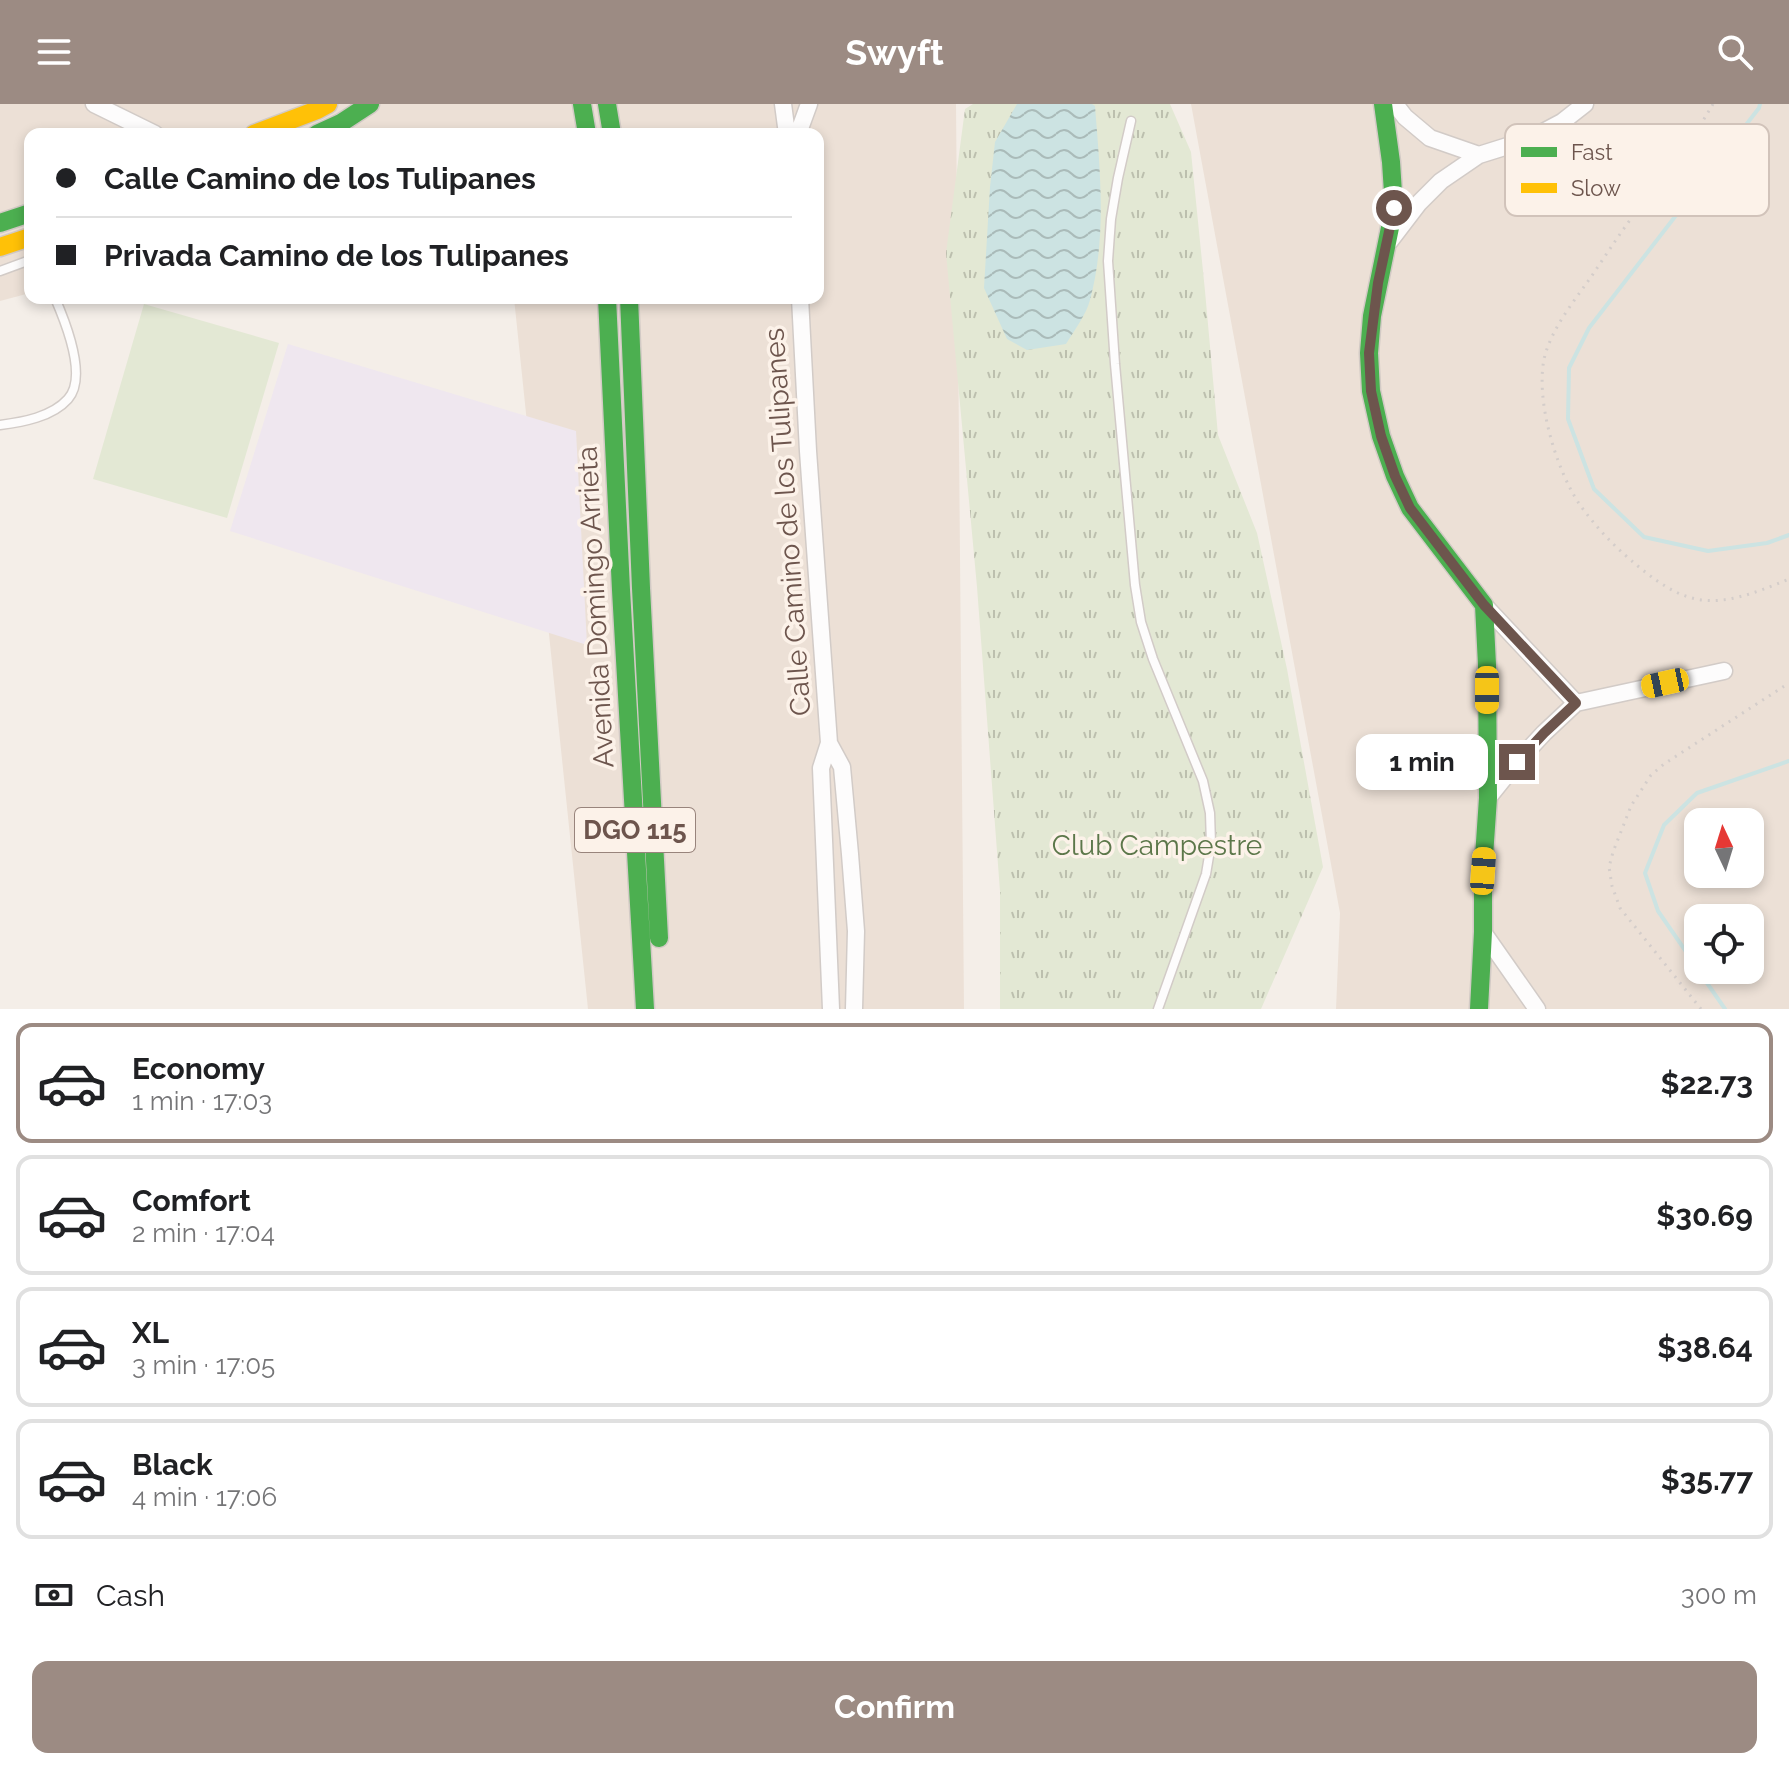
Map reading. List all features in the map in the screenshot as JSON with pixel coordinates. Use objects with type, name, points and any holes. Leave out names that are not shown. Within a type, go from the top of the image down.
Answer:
[{"type":"main road","points":[[330,128],[370,104]]},
{"type":"main road","points":[[582,104],[586,128]]},
{"type":"main road","points":[[607,104],[611,128]]},
{"type":"main road","points":[[1383,104],[1394,208],[1378,283],[1369,353],[1371,391],[1381,436],[1410,508],[1484,605],[1488,798],[1479,1009]]},
{"type":"main road","points":[[268,128],[321,106]]},
{"type":"main road","points":[[0,223],[24,215]]},
{"type":"main road","points":[[0,247],[24,240]]},
{"type":"main road","name":"Avenida Domingo Arrieta","points":[[607,304],[645,1009]]},
{"type":"main road","name":"Avenida Domingo Arrieta","points":[[629,304],[661,962]]},
{"type":"main road","points":[[621,590],[641,588]]},
{"type":"street","points":[[94,104],[143,128]]},
{"type":"street","points":[[783,104],[786,128]]},
{"type":"street","points":[[800,128],[809,104]]},
{"type":"street","points":[[1395,104],[1430,138],[1479,155]]},
{"type":"street","points":[[1558,124],[1585,104]]},
{"type":"street","points":[[1387,245],[1419,203],[1441,181],[1479,155],[1505,147]]},
{"type":"street","name":"Calle Camino de los Tulipanes","points":[[800,304],[829,743],[821,768],[831,1009]]},
{"type":"street","points":[[1484,605],[1576,703]]},
{"type":"street","points":[[1488,798],[1544,733],[1576,703],[1724,671]]},
{"type":"street","name":"Calle Camino de los Tulipanes","points":[[829,743],[842,767],[848,825],[856,931],[854,1009]]},
{"type":"street","points":[[1483,932],[1537,1009]]},
{"type":"lane","points":[[1131,121],[1115,192],[1108,261],[1135,585],[1141,622],[1153,659],[1203,781],[1210,813],[1211,844],[1206,874],[1158,1009]]},
{"type":"lane","points":[[0,271],[24,262]]},
{"type":"lane","points":[[0,425],[21,422],[54,410],[71,397],[76,375],[74,348],[57,304]]},
{"type":"path","points":[[1700,124],[1713,104]]},
{"type":"path","points":[[1633,216],[1556,329],[1545,356],[1542,386],[1546,421],[1558,458],[1579,503],[1616,547],[1646,574],[1670,589],[1704,602],[1731,600],[1755,594],[1789,579]]},
{"type":"path","points":[[1701,1009],[1620,908],[1610,877],[1613,852],[1631,806],[1651,775],[1789,683]]},
{"type":"shaded area","points":[[0,104],[956,104],[964,1009],[588,1009],[515,304],[824,304],[824,128],[24,128],[24,295],[0,301]]},
{"type":"shaded area","points":[[1191,104],[1789,104],[1789,1009],[1336,1009],[1340,913]]},
{"type":"shaded area","points":[[288,344],[576,431],[587,645],[230,531]]},
{"type":"green space","name":"Club Campestre","points":[[973,104],[1170,104],[1191,152],[1218,435],[1257,533],[1287,669],[1323,867],[1261,1009],[1000,1009],[1000,891],[977,587],[946,253],[965,109]]},
{"type":"green space","points":[[144,304],[279,343],[227,518],[93,479]]},
{"type":"water","points":[[1017,104],[1095,106],[1100,179],[1099,252],[1088,306],[1066,344],[1027,350],[1007,339],[984,288],[995,142]]},
{"type":"waterway","points":[[1747,124],[1760,104]]},
{"type":"waterway","points":[[1676,216],[1589,328],[1569,368],[1568,419],[1594,489],[1644,537],[1708,551],[1767,543],[1789,535]]},
{"type":"waterway","points":[[1684,949],[1658,911],[1645,873],[1664,825],[1697,793],[1789,761]]},
{"type":"waterway","points":[[1708,984],[1725,1009]]},
{"type":"traffic: fast","points":[[330,128],[370,104]]},
{"type":"traffic: fast","points":[[582,104],[586,128]]},
{"type":"traffic: fast","points":[[607,104],[611,128]]},
{"type":"traffic: fast","points":[[1383,104],[1394,208],[1372,316],[1369,353],[1371,391],[1381,436],[1410,508],[1484,605],[1488,798],[1479,1009]]},
{"type":"traffic: fast","points":[[0,223],[24,215]]},
{"type":"traffic: fast","points":[[607,304],[645,1009]]},
{"type":"traffic: fast","points":[[629,304],[659,938]]},
{"type":"traffic: slow","points":[[270,128],[328,104]]},
{"type":"traffic: slow","points":[[0,247],[24,239]]},
{"type":"route","points":[[1394,208],[1372,316],[1369,353],[1371,391],[1381,436],[1395,476],[1410,508],[1484,605],[1576,703],[1517,762]]}]
